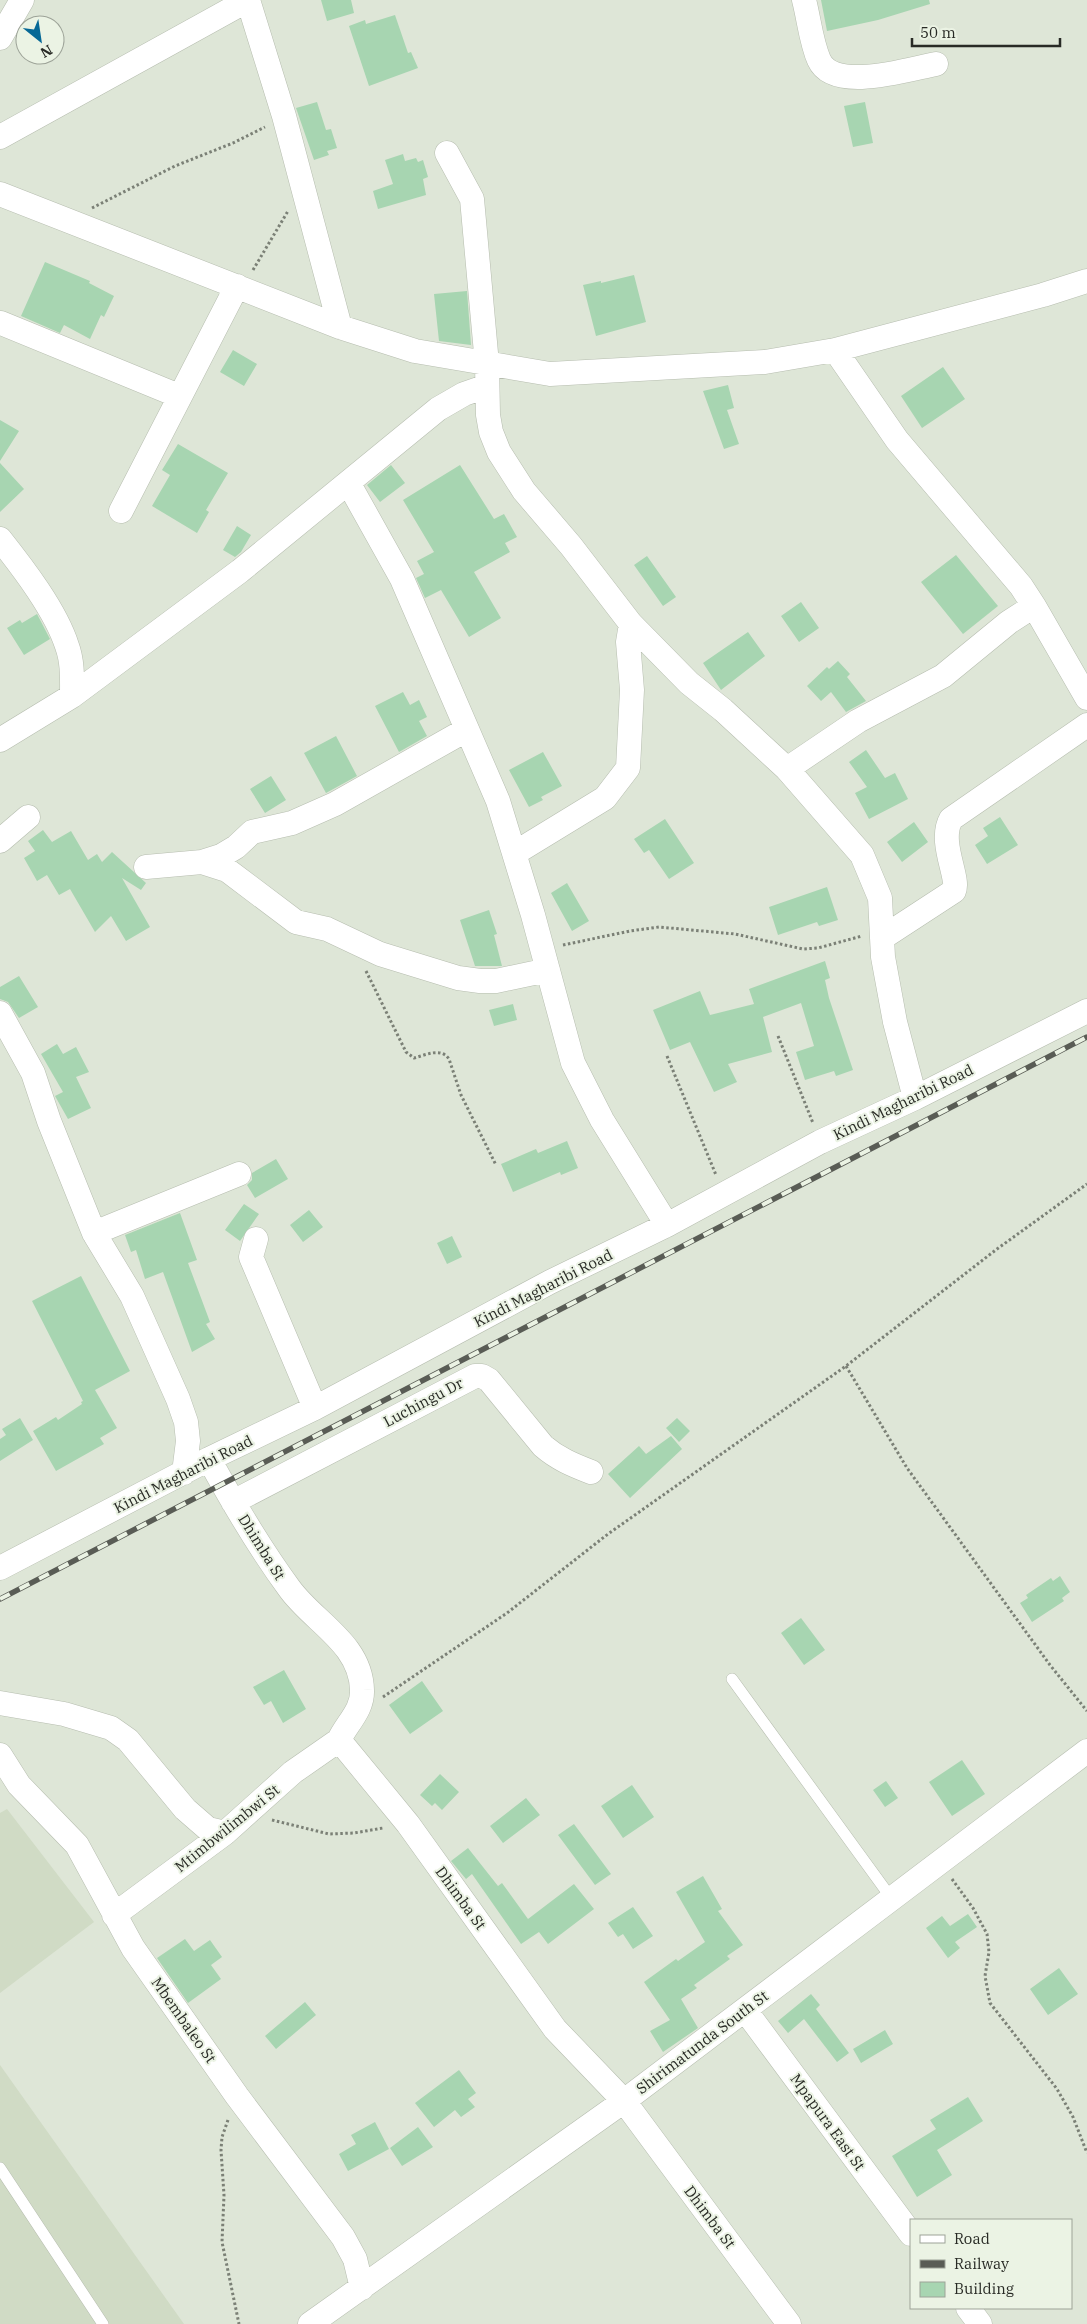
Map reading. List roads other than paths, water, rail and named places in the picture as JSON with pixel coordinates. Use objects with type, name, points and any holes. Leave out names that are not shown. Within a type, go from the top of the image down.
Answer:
[{"type":"street","points":[[0,38],[22,0]]},
{"type":"street","points":[[0,137],[248,0],[284,116],[301,186],[340,327]]},
{"type":"street","points":[[804,0],[819,60],[830,72],[844,77],[864,78],[936,64]]},
{"type":"street","points":[[447,153],[472,199],[491,432],[499,452],[524,491],[571,546],[631,624],[689,683],[723,710],[787,769],[862,855],[880,898],[883,957],[895,1022],[915,1098]]},
{"type":"street","points":[[0,194],[340,327],[487,375],[550,374],[765,362],[835,350],[1034,298],[1087,280]]},
{"type":"street","points":[[121,511],[179,396],[239,287]]},
{"type":"street","points":[[1,323],[179,396]]},
{"type":"street","points":[[835,350],[897,440],[994,553],[1034,606],[1087,698]]},
{"type":"street","points":[[0,740],[72,696],[240,571],[349,484],[438,409],[464,394],[487,375]]},
{"type":"street","points":[[349,484],[402,579],[498,800],[515,853],[573,1063],[602,1120],[667,1225]]},
{"type":"street","points":[[0,539],[35,587],[67,646],[71,666],[72,696]]},
{"type":"street","points":[[787,769],[858,720],[943,676],[1009,622],[1034,606]]},
{"type":"street","points":[[515,853],[604,798],[628,768],[632,690],[628,642],[631,624]]},
{"type":"street","points":[[882,934],[954,891],[955,884],[948,856],[948,825],[951,819],[1087,725]]},
{"type":"street","points":[[146,867],[202,862],[229,851],[252,832],[292,822],[335,804],[466,730]]},
{"type":"street","points":[[0,841],[28,817]]},
{"type":"street","points":[[202,862],[227,870],[235,875],[296,922],[327,929],[380,954],[458,978],[496,981],[545,960]]},
{"type":"street","name":"Kindi Magharibi Road","points":[[2,1562],[315,1408],[550,1282],[667,1225],[820,1142],[915,1098],[1087,1011]]},
{"type":"street","points":[[0,1013],[6,1039],[33,1073],[49,1121],[94,1234],[132,1296],[178,1398],[186,1422],[188,1441],[184,1473]]},
{"type":"street","points":[[94,1234],[239,1174]]},
{"type":"street","points":[[256,1239],[251,1256],[315,1408]]},
{"type":"street","name":"Luchingu Dr","points":[[234,1502],[475,1376],[482,1376],[488,1380],[543,1446],[552,1454],[559,1459],[591,1472]]},
{"type":"street","name":"Dhimba St","points":[[209,1459],[289,1590],[332,1632],[355,1661],[362,1689],[362,1703],[339,1740],[408,1824],[555,2029],[624,2101],[789,2324]]},
{"type":"street","points":[[0,1703],[64,1714],[111,1728],[128,1740],[185,1809],[208,1829],[225,1833]]},
{"type":"street","name":"Mtimbwilimbwi St","points":[[114,1915],[225,1833],[293,1772],[339,1740]]},
{"type":"street","name":"Shirimatunda South St","points":[[310,2324],[624,2101],[1087,1751]]},
{"type":"street","name":"Mbembaleo St","points":[[0,1754],[19,1785],[77,1845],[94,1872],[114,1915],[134,1948],[237,2096],[343,2237],[356,2259],[362,2288]]},
{"type":"street","name":"Mpapura East St","points":[[745,2010],[910,2233]]},
{"type":"street","points":[[969,2309],[980,2324]]},
{"type":"lane","points":[[732,1679],[892,1899]]},
{"type":"lane","points":[[0,2168],[103,2324]]},
{"type":"railway","points":[[0,1599],[1087,1037]]}]
